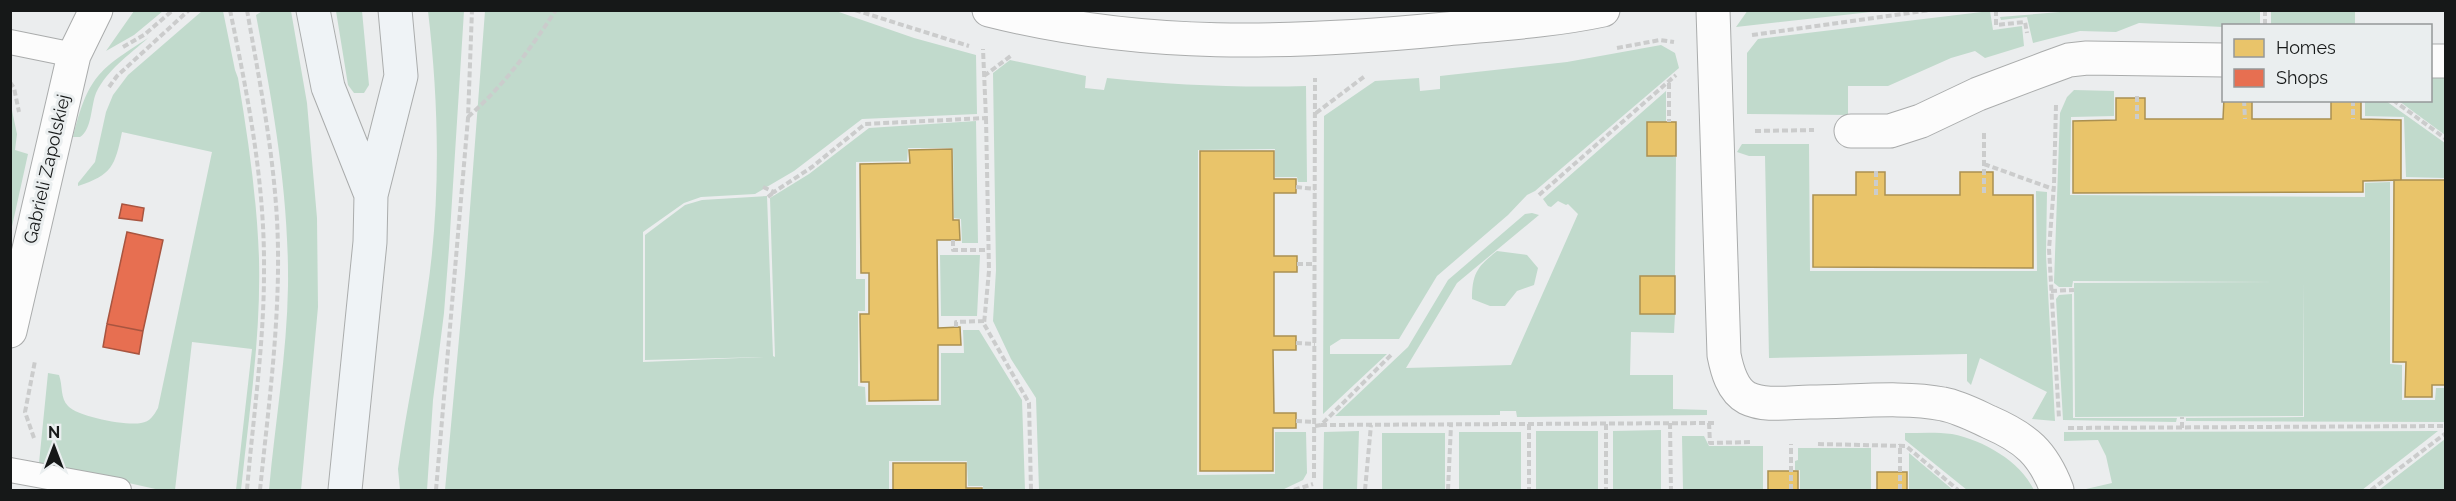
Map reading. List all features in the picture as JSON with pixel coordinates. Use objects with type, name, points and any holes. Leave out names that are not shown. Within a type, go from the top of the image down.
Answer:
[{"type":"street","name":"Gabrieli Zapolskiej","points":[[10,331],[74,55],[96,10]]},
{"type":"street","points":[[313,10],[328,87],[371,195]]},
{"type":"street","points":[[345,490],[370,242],[371,195],[401,76],[395,10]]},
{"type":"street","points":[[989,10],[1100,32],[1175,40],[1241,42],[1347,39],[1534,21],[1603,10]]},
{"type":"street","points":[[1713,10],[1724,355],[1727,369],[1738,390],[1746,398],[1771,403],[1918,401],[1958,408],[2003,428],[2030,445],[2045,464],[2056,490]]},
{"type":"street","points":[[1851,131],[1890,131],[1921,122],[1978,94],[2069,60],[2087,58],[2222,60]]},
{"type":"lane","points":[[10,42],[74,55]]},
{"type":"lane","points":[[10,470],[119,490]]},
{"type":"path","points":[[107,90],[117,76],[189,10]]},
{"type":"path","points":[[230,10],[257,151],[264,250],[263,313],[247,490]]},
{"type":"path","points":[[248,10],[272,150],[278,248],[278,298],[260,490]]},
{"type":"path","points":[[436,490],[468,118],[472,10]]},
{"type":"path","points":[[468,118],[511,75],[556,10]]},
{"type":"path","points":[[855,10],[983,49]]},
{"type":"path","points":[[1743,36],[1931,10]]},
{"type":"path","points":[[983,55],[989,271],[984,324],[1029,403],[1031,490]]},
{"type":"path","points":[[983,76],[1012,55]]},
{"type":"path","points":[[2047,68],[2063,86],[2071,86],[2055,106],[2049,249],[2059,428],[2445,426]]},
{"type":"path","points":[[1539,195],[1681,70]]},
{"type":"path","points":[[1315,114],[1366,76]]},
{"type":"path","points":[[1314,478],[1315,78]]},
{"type":"path","points":[[1669,82],[1669,122]]},
{"type":"path","points":[[2137,98],[2137,119]]},
{"type":"path","points":[[2244,102],[2245,119]]},
{"type":"path","points":[[2353,102],[2353,119]]},
{"type":"path","points":[[2396,102],[2445,139]]},
{"type":"path","points":[[768,197],[812,167],[865,124],[986,118]]},
{"type":"path","points":[[1984,164],[2053,189]]},
{"type":"path","points":[[1876,172],[1876,195]]},
{"type":"path","points":[[1984,172],[1984,195]]},
{"type":"path","points":[[763,187],[774,192]]},
{"type":"path","points":[[1296,187],[1315,189]]},
{"type":"path","points":[[952,240],[952,250],[988,250]]},
{"type":"path","points":[[1297,264],[1315,264]]},
{"type":"path","points":[[2051,291],[2074,290]]},
{"type":"path","points":[[956,327],[956,321],[985,321]]},
{"type":"path","points":[[1296,343],[1315,344]]},
{"type":"path","points":[[1321,426],[1393,353]]},
{"type":"path","points":[[33,372],[25,412],[36,445]]},
{"type":"path","points":[[2182,417],[2182,428]]},
{"type":"path","points":[[1296,421],[1321,426],[1708,423],[1710,443],[1752,442]]},
{"type":"path","points":[[1670,423],[1671,490]]},
{"type":"path","points":[[1529,424],[1529,490]]},
{"type":"path","points":[[1606,424],[1606,490]]},
{"type":"path","points":[[1365,490],[1371,425]]},
{"type":"path","points":[[1448,490],[1451,425]]},
{"type":"path","points":[[2371,490],[2445,434]]},
{"type":"path","points":[[1791,444],[1791,490]]},
{"type":"path","points":[[1813,444],[1900,444],[1906,446],[1958,490]]},
{"type":"path","points":[[1900,444],[1900,490]]},
{"type":"path","points":[[1294,490],[1313,484]]},
{"type":"green space","points":[[264,10],[291,11],[307,103],[317,218],[318,307],[301,490],[269,490],[283,363],[288,251],[283,183],[274,116],[256,15]]},
{"type":"green space","points":[[1748,10],[1880,10],[1880,11],[1736,27]]},
{"type":"green space","points":[[2084,10],[2260,11],[2260,24],[2222,24],[2222,27],[2139,23],[2116,32],[2080,31],[2033,43],[2027,17],[2001,20],[2000,17]]},
{"type":"green space","points":[[134,11],[163,11],[134,35],[106,51]]},
{"type":"green space","points":[[202,11],[223,11],[238,78],[252,168],[258,236],[259,288],[251,404],[241,490],[236,490],[252,349],[192,342],[175,490],[160,490],[39,463],[48,373],[59,375],[65,403],[82,414],[103,420],[134,424],[149,420],[158,408],[212,152],[122,132],[117,153],[110,168],[98,178],[78,186],[78,183],[95,162],[106,112],[113,95],[128,75]]},
{"type":"green space","points":[[336,11],[362,11],[369,85],[364,93],[354,93],[348,85]]},
{"type":"green space","points":[[428,11],[464,11],[444,313],[433,400],[427,490],[400,490],[398,469],[424,315],[435,223],[436,117]]},
{"type":"green space","points":[[485,11],[836,11],[914,38],[976,55],[977,114],[862,119],[794,171],[755,194],[701,197],[684,203],[643,232],[643,362],[764,357],[645,360],[645,235],[685,205],[702,200],[767,196],[773,356],[775,357],[770,198],[809,174],[869,128],[976,121],[978,243],[962,243],[961,219],[954,218],[953,148],[908,148],[907,161],[856,162],[856,279],[865,279],[865,311],[858,311],[858,386],[865,387],[866,405],[941,405],[941,353],[964,353],[963,330],[979,330],[1022,400],[1025,490],[983,490],[983,486],[968,486],[967,461],[889,461],[889,490],[445,490],[465,274]]},
{"type":"green space","points":[[1990,11],[1993,30],[2022,26],[2024,46],[1985,58],[1975,51],[1951,58],[1888,86],[1848,86],[1848,115],[1747,114],[1747,53],[1758,39]]},
{"type":"green space","points":[[2271,11],[2355,11],[2355,24],[2271,24]]},
{"type":"green space","points":[[148,38],[106,77],[94,98],[87,129],[80,137],[73,137],[84,101],[97,77],[117,59]]},
{"type":"green space","points":[[1661,45],[1675,53],[1679,68],[1535,191],[1527,195],[1508,215],[1437,276],[1399,339],[1341,339],[1330,346],[1330,354],[1387,354],[1323,414],[1324,116],[1375,81],[1419,78],[1420,91],[1440,89],[1440,76],[1567,62]]},
{"type":"green space","points":[[1010,60],[1086,76],[1085,88],[1104,90],[1107,78],[1206,85],[1306,86],[1307,182],[1298,182],[1297,177],[1275,177],[1275,149],[1198,150],[1197,475],[1275,474],[1275,432],[1306,432],[1307,473],[1303,480],[1282,490],[1039,490],[1036,398],[1011,359],[993,321],[996,270],[993,73]]},
{"type":"green space","points":[[2432,73],[2446,77],[2445,135],[2400,102],[2432,102]]},
{"type":"green space","points":[[2074,90],[2114,91],[2114,116],[2071,117],[2070,195],[2365,197],[2365,183],[2390,182],[2390,364],[2402,365],[2402,400],[2435,400],[2436,388],[2445,388],[2445,422],[2186,421],[2186,418],[2304,417],[2304,281],[2303,416],[2075,417],[2074,283],[2275,282],[2073,281],[2072,287],[2059,287],[2054,283],[2060,113],[2067,97]]},
{"type":"green space","points":[[1666,91],[1666,122],[1673,157],[1676,157],[1675,276],[1640,276],[1640,313],[1675,314],[1674,333],[1631,332],[1630,375],[1673,375],[1673,409],[1707,410],[1707,415],[1517,417],[1516,411],[1500,411],[1500,415],[1335,416],[1408,347],[1448,280],[1525,214],[1532,213],[1539,215],[1457,283],[1406,368],[1511,365],[1578,214],[1568,204],[1558,201],[1551,207],[1543,199]]},
{"type":"green space","points":[[10,101],[17,134],[15,150],[28,154],[11,231]]},
{"type":"green space","points":[[2365,102],[2387,102],[2445,143],[2445,178],[2406,177],[2404,117],[2365,116]]},
{"type":"green space","points":[[1742,144],[1809,144],[1810,271],[2037,271],[2036,191],[2047,192],[2046,255],[2055,421],[2032,419],[2047,392],[1980,358],[1971,385],[1967,381],[1967,354],[1769,358],[1765,156],[1749,156],[1737,152]]},
{"type":"green space","points":[[1497,251],[1527,255],[1538,268],[1534,285],[1517,291],[1505,306],[1490,306],[1472,299],[1473,283],[1477,271]]},
{"type":"green space","points":[[940,255],[980,255],[977,316],[941,316]]},
{"type":"green space","points":[[2072,294],[2073,418],[2177,418],[2176,422],[2063,420],[2056,299],[2059,295]]},
{"type":"green space","points":[[1661,430],[1661,490],[1613,490],[1613,431]]},
{"type":"green space","points":[[1359,431],[1357,490],[1323,490],[1324,432]]},
{"type":"green space","points":[[1536,431],[1598,431],[1598,490],[1536,490]]},
{"type":"green space","points":[[2438,431],[2362,490],[2086,490],[2112,483],[2106,456],[2098,440],[2064,441],[2064,432]]},
{"type":"green space","points":[[1459,432],[1521,432],[1521,490],[1459,490]]},
{"type":"green space","points":[[1382,433],[1445,433],[1445,490],[1382,490]]},
{"type":"green space","points":[[1905,433],[1952,434],[1976,441],[2010,461],[2020,470],[2034,490],[1967,490],[1905,440]]},
{"type":"green space","points":[[1682,436],[1704,436],[1709,446],[1763,446],[1763,490],[1683,490]]},
{"type":"green space","points":[[2445,439],[2445,490],[2379,490]]},
{"type":"green space","points":[[1798,448],[1871,448],[1871,490],[1800,489],[1800,470],[1795,470]]},
{"type":"green space","points":[[1909,453],[1953,490],[1909,490]]},
{"type":"building: Homes","points":[[2116,98],[2145,98],[2145,119],[2223,119],[2224,102],[2252,102],[2252,119],[2331,119],[2331,102],[2361,102],[2361,119],[2401,120],[2401,180],[2363,181],[2363,192],[2073,193],[2073,121],[2116,120]]},
{"type":"building: Homes","points":[[1647,122],[1676,122],[1676,156],[1647,156]]},
{"type":"building: Homes","points":[[952,149],[953,220],[959,220],[960,240],[937,240],[938,328],[960,327],[961,345],[938,345],[938,400],[869,401],[869,382],[861,382],[860,314],[869,314],[869,273],[861,273],[860,164],[910,163],[909,150]]},
{"type":"building: Homes","points":[[1200,151],[1274,151],[1274,179],[1296,179],[1296,193],[1274,193],[1274,256],[1297,256],[1297,272],[1274,272],[1274,336],[1296,336],[1296,350],[1273,350],[1274,413],[1296,413],[1296,428],[1273,428],[1273,471],[1200,471]]},
{"type":"building: Homes","points":[[1856,172],[1885,172],[1885,195],[1960,195],[1960,172],[1993,172],[1993,195],[2033,195],[2033,268],[1813,267],[1813,195],[1856,195]]},
{"type":"building: Homes","points":[[2394,180],[2446,180],[2446,385],[2432,385],[2432,397],[2405,397],[2406,362],[2393,362]]},
{"type":"building: Homes","points":[[1640,276],[1675,276],[1675,314],[1640,314]]},
{"type":"building: Homes","points":[[893,463],[966,463],[966,488],[982,488],[982,490],[893,490]]},
{"type":"building: Homes","points":[[1768,471],[1798,471],[1798,490],[1768,490]]},
{"type":"building: Homes","points":[[1877,472],[1907,472],[1907,490],[1877,490]]},
{"type":"building: Shops","points":[[122,204],[144,208],[142,221],[119,218]]},
{"type":"building: Shops","points":[[127,232],[163,240],[143,331],[107,324]]},
{"type":"building: Shops","points":[[107,324],[143,331],[139,354],[103,347]]}]
